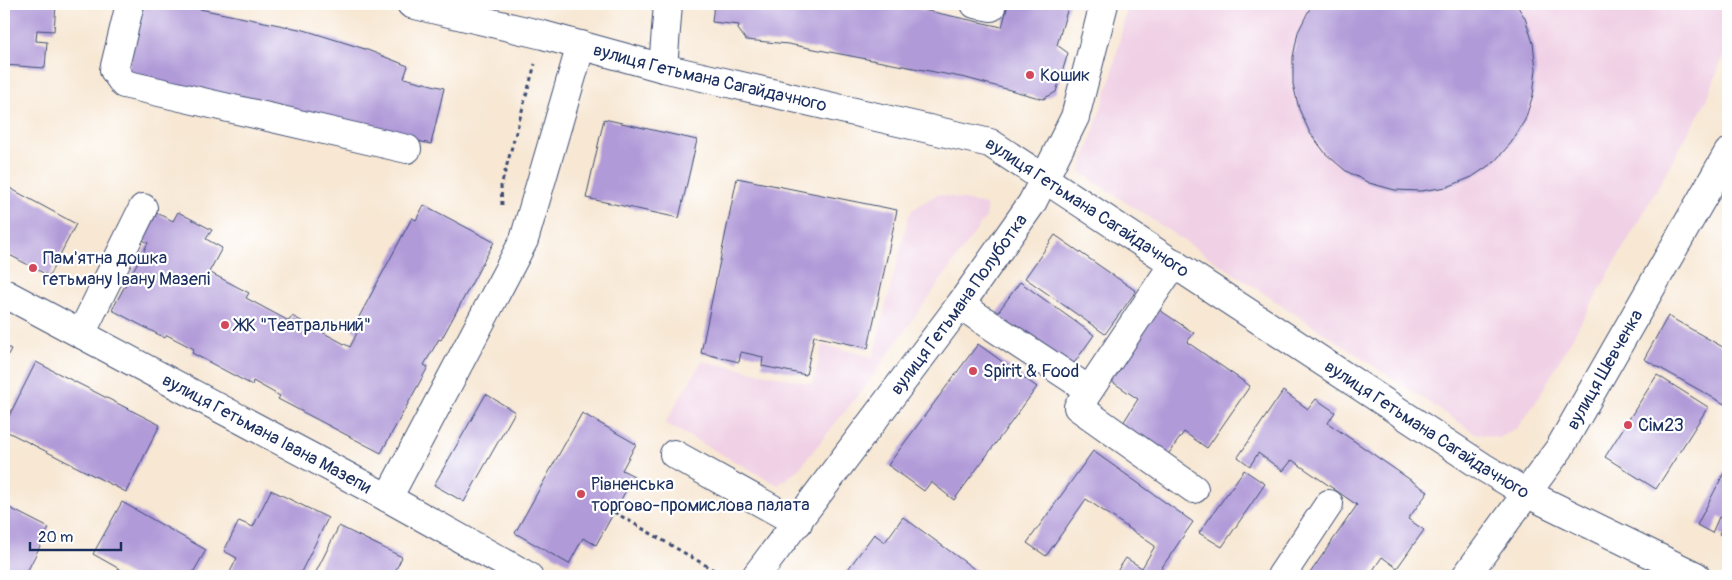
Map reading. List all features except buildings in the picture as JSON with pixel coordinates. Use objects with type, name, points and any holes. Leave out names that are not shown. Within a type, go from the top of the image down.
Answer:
[{"type":"street","points":[[130,4],[114,70],[124,84],[408,149]]},
{"type":"street","name":"вулиця Гетьмана Сагайдачного","points":[[411,4],[468,10],[543,35],[663,68],[990,143],[1528,494],[1696,576]]},
{"type":"street","points":[[663,68],[668,4]]},
{"type":"street","points":[[976,4],[991,7],[992,4]]},
{"type":"street","name":"вулиця Гетьмана Полуботка","points":[[756,576],[798,523],[960,305],[1032,202],[1076,117],[1104,4]]},
{"type":"street","points":[[388,498],[524,240],[580,45]]},
{"type":"street","name":"вулиця Шевченка","points":[[1466,576],[1559,450],[1728,153]]},
{"type":"street","points":[[81,334],[143,208]]},
{"type":"street","points":[[1174,263],[1078,407],[1194,488]]},
{"type":"street","name":"вулиця Гетьмана Івана Мазепи","points":[[4,293],[388,498],[528,576]]},
{"type":"street","points":[[960,305],[1090,390]]},
{"type":"street","points":[[674,454],[798,523]]},
{"type":"street","points":[[1281,576],[1329,504]]},
{"type":"path","points":[[503,214],[501,186],[543,35]]},
{"type":"path","points":[[614,512],[724,576]]},
{"type":"shaded area","points":[[1128,4],[1728,4],[1728,43],[1707,100],[1536,402],[1517,428],[1499,438],[1475,433],[1080,172],[1111,78]]},
{"type":"shaded area","points":[[938,194],[986,205],[986,217],[864,388],[797,471],[778,485],[665,423],[702,361],[813,384],[822,345],[873,357],[908,218],[913,209]]},
{"type":"place","name":"Кошик","points":[[1030,75]]},
{"type":"place","name":"Пам'ятна дошка гетьману Івану Мазепі","points":[[33,268]]},
{"type":"place","name":"ЖК \"Театральний\"","points":[[225,325]]},
{"type":"place","name":"Spirit & Food","points":[[973,371]]},
{"type":"place","name":"Сім23","points":[[1628,425]]},
{"type":"place","name":"Рівненська торгово-промислова палата","points":[[581,494]]}]
